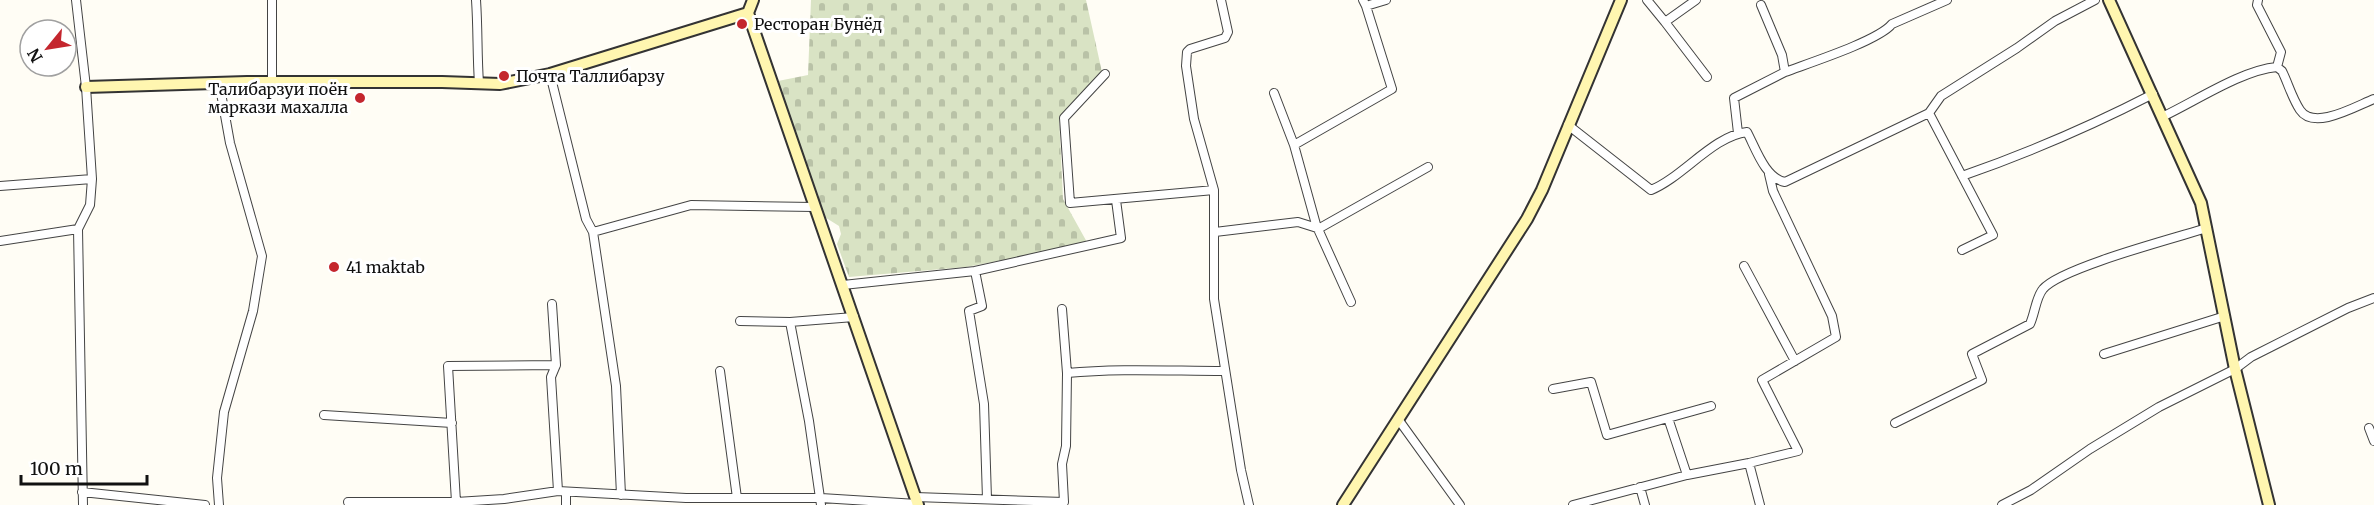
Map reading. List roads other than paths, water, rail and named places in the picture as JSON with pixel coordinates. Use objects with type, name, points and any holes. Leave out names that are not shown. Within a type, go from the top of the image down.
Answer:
[{"type":"street","points":[[76,0],[86,87],[92,179],[90,205],[78,229],[83,505]]},
{"type":"street","points":[[272,0],[272,82]]},
{"type":"street","points":[[476,0],[479,83]]},
{"type":"street","points":[[753,0],[748,13],[917,502]]},
{"type":"street","points":[[1221,0],[1228,32],[1225,39],[1190,49],[1186,57],[1194,119],[1214,190],[1214,299],[1248,505]]},
{"type":"street","points":[[1294,145],[1392,89],[1365,3],[1386,0]]},
{"type":"street","points":[[1343,505],[1527,219],[1542,190],[1621,0]]},
{"type":"street","points":[[1647,0],[1707,77]]},
{"type":"street","points":[[1665,22],[1696,0]]},
{"type":"street","points":[[1738,133],[1734,98],[1785,72],[1862,42],[1887,30],[1892,24],[1947,0]]},
{"type":"street","points":[[1769,173],[1776,180],[1785,182],[1929,113],[1941,96],[2055,21],[2095,0]]},
{"type":"street","points":[[2109,0],[2201,203],[2235,369],[2269,505]]},
{"type":"street","points":[[2258,0],[2257,5],[2281,52],[2277,67]]},
{"type":"street","points":[[1761,5],[1782,55],[1785,72]]},
{"type":"street","points":[[86,87],[219,82],[500,84],[550,74],[748,13]]},
{"type":"street","points":[[2163,117],[2247,75],[2262,69],[2277,67],[2282,70],[2301,112],[2315,119],[2331,117],[2374,99]]},
{"type":"street","points":[[550,74],[586,219],[593,232],[616,386],[621,495]]},
{"type":"street","points":[[1105,75],[1064,118],[1070,203],[1214,190]]},
{"type":"street","points":[[219,82],[230,143],[262,256],[253,311],[224,412],[217,478],[219,505]]},
{"type":"street","points":[[1274,93],[1294,145],[1318,229],[1352,302]]},
{"type":"street","points":[[1962,176],[2028,153],[2098,123],[2153,94]]},
{"type":"street","points":[[1929,113],[1993,235],[1962,250]]},
{"type":"street","points":[[1568,125],[1652,190],[1664,185],[1722,141],[1738,133],[1747,132],[1769,173],[1773,192],[1832,316],[1836,337],[1762,380],[1798,451],[1687,475],[1573,505]]},
{"type":"street","points":[[1215,232],[1298,222],[1318,229],[1428,167]]},
{"type":"street","points":[[0,186],[92,179]]},
{"type":"street","points":[[843,285],[975,271],[1121,238],[1116,200]]},
{"type":"street","points":[[593,232],[691,204],[814,207]]},
{"type":"street","points":[[1895,423],[1983,380],[1972,354],[2031,324],[2040,291],[2050,281],[2108,259],[2206,228]]},
{"type":"street","points":[[0,241],[78,229]]},
{"type":"street","points":[[1744,266],[1795,361]]},
{"type":"street","points":[[975,271],[982,306],[969,311],[984,404],[987,500]]},
{"type":"street","points":[[2002,505],[2031,490],[2090,449],[2159,407],[2235,369],[2251,357],[2348,308],[2374,298]]},
{"type":"street","points":[[552,304],[556,365],[551,377],[562,492],[566,505]]},
{"type":"street","points":[[348,501],[459,503],[562,492],[687,501],[738,498],[821,501],[1064,502],[1062,464],[1066,446],[1067,373],[1062,309]]},
{"type":"street","points":[[2104,354],[2225,316]]},
{"type":"street","points":[[740,321],[790,322],[854,317]]},
{"type":"street","points":[[790,322],[821,501]]},
{"type":"street","points":[[459,503],[448,366],[556,365]]},
{"type":"street","points":[[1067,373],[1110,369],[1224,370]]},
{"type":"street","points":[[720,371],[738,498]]},
{"type":"street","points":[[1553,389],[1591,382],[1607,435],[1711,406]]},
{"type":"street","points":[[324,414],[452,423]]},
{"type":"street","points":[[1668,418],[1687,475]]},
{"type":"street","points":[[1398,419],[1460,505]]},
{"type":"street","points":[[2369,428],[2374,441]]},
{"type":"street","points":[[1749,463],[1760,505]]},
{"type":"street","points":[[1640,488],[1645,505]]},
{"type":"street","points":[[82,492],[205,505]]},
{"type":"place","name":"Ресторан Бунёд","points":[[742,24]]},
{"type":"place","name":"Почта Таллибарзу","points":[[504,76]]},
{"type":"place","name":"Талибарзуи поён маркази махалла","points":[[360,98]]},
{"type":"place","name":"41 maktab","points":[[334,267]]}]
